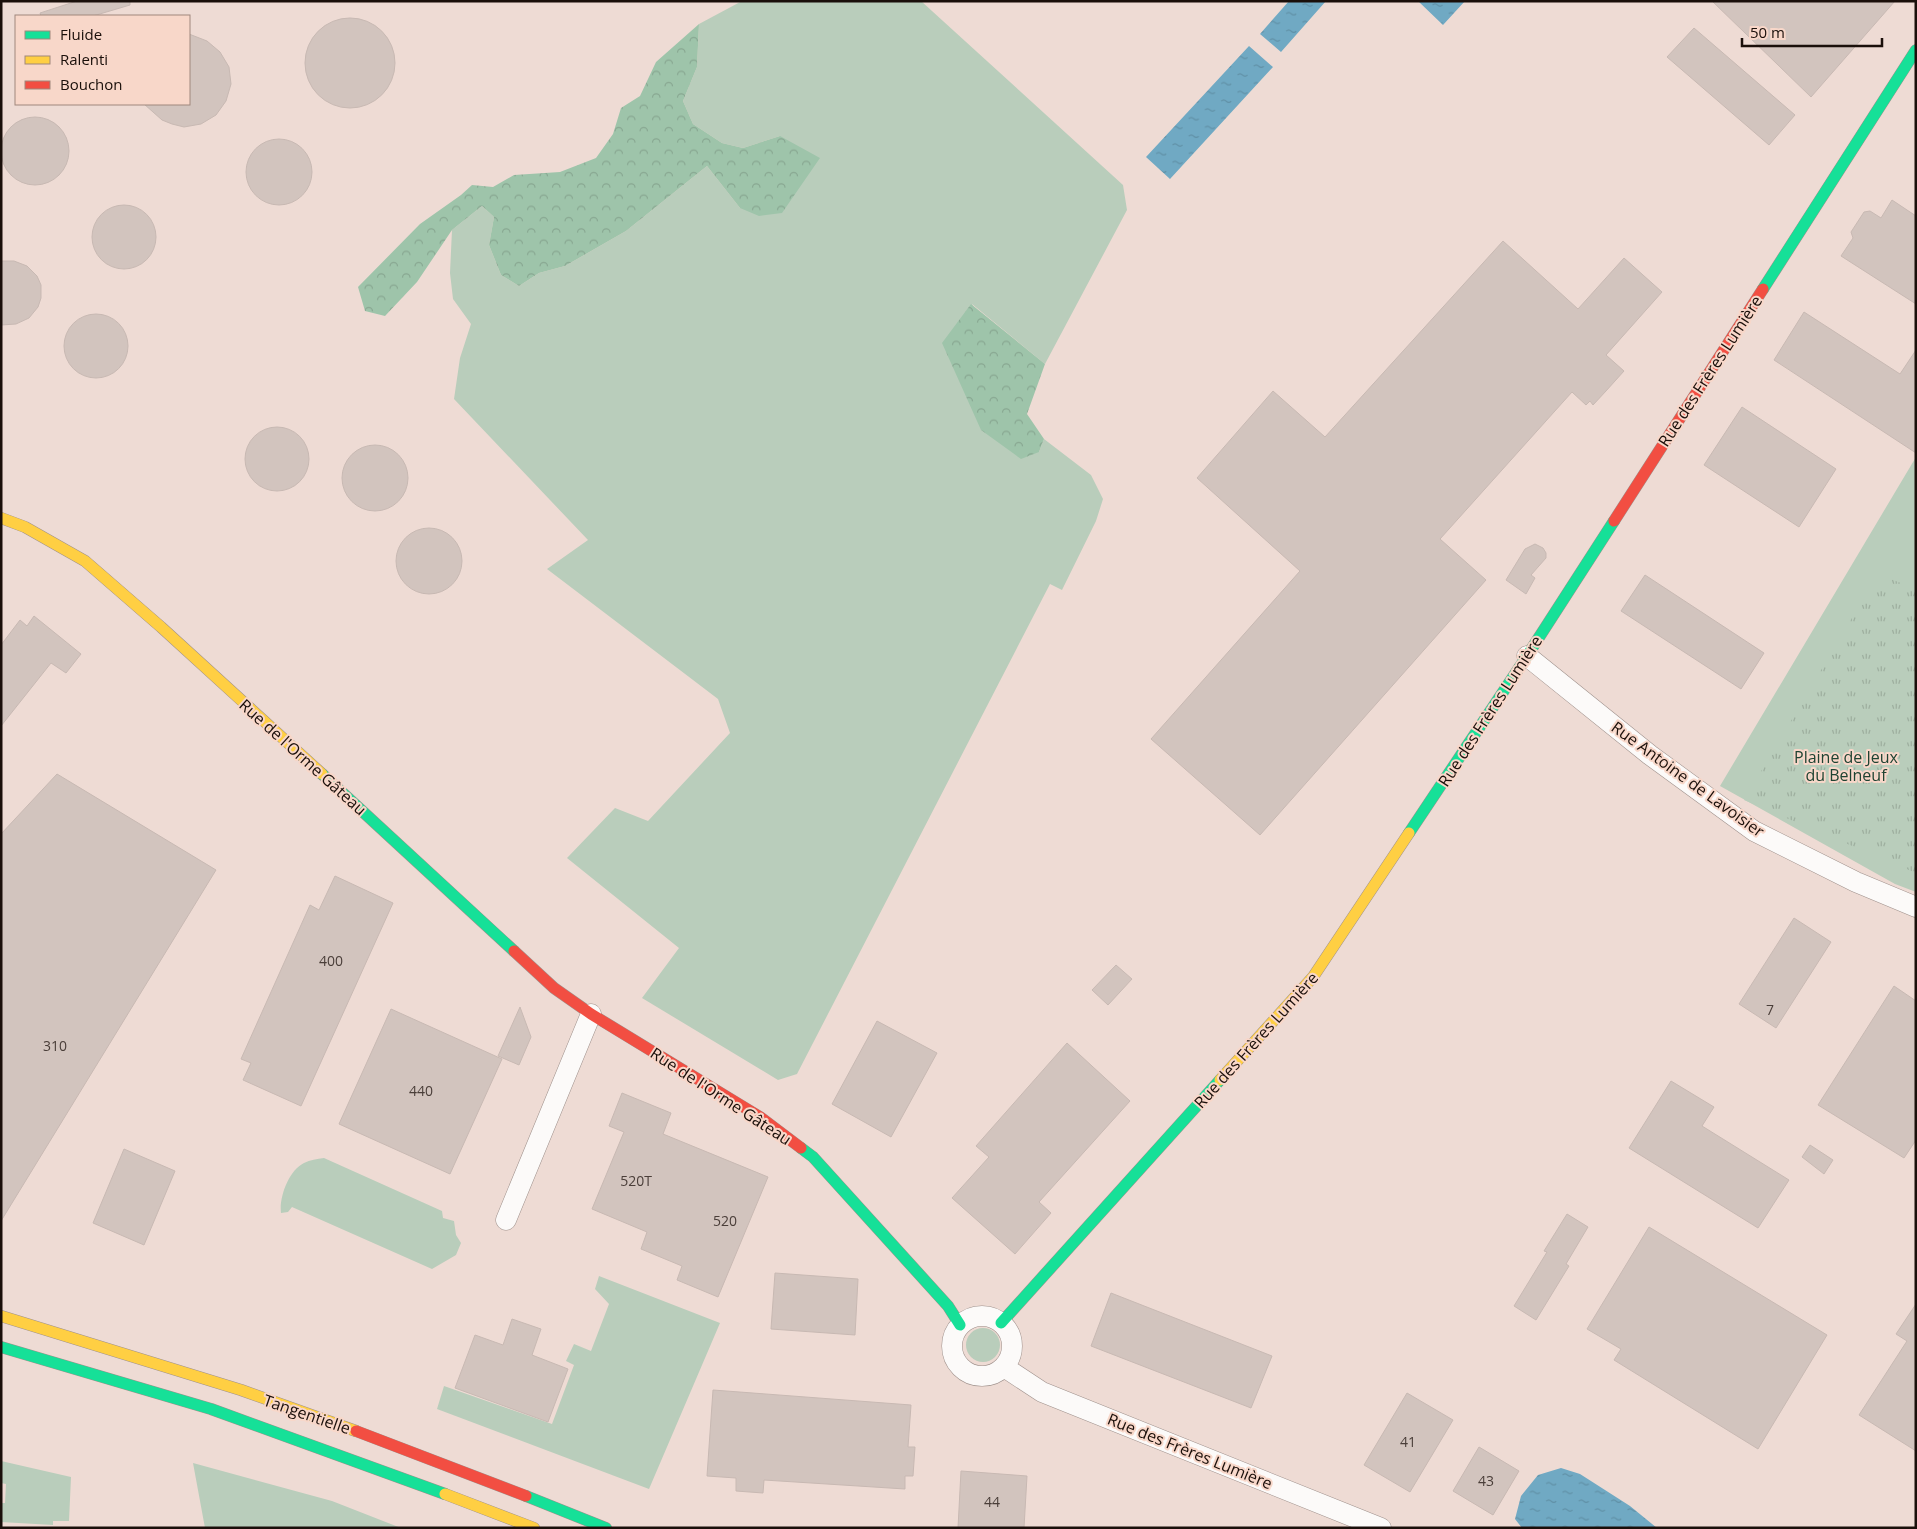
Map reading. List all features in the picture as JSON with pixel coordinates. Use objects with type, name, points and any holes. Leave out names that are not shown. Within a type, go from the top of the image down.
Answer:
[{"type":"main road","name":"Rue des Frères Lumière","points":[[1001,1323],[1313,977],[1527,656],[1916,50]]},
{"type":"main road","name":"Rue de l'Orme Gâteau","points":[[1,518],[25,527],[85,561],[382,828],[554,988],[591,1014],[760,1117],[814,1157],[948,1306],[960,1325]]},
{"type":"main road","name":"Tangentielle","points":[[1,1316],[268,1400],[377,1438],[606,1528]]},
{"type":"main road","name":"Tangentielle","points":[[1,1347],[220,1412],[382,1470],[534,1528]]},
{"type":"main road","points":[[1,1355],[101,1376]]},
{"type":"street","name":"Rue Antoine de Lavoisier","points":[[1527,656],[1650,755],[1754,831],[1856,882],[1916,907]]},
{"type":"street","points":[[506,1220],[591,1014]]},
{"type":"street","points":[[980,1316],[995,1319],[1001,1323],[1008,1330],[1012,1349],[1004,1367],[996,1372],[978,1376],[961,1368],[952,1351],[954,1333],[960,1325],[966,1320],[980,1316]]},
{"type":"street","name":"Rue des Frères Lumière","points":[[1004,1367],[1042,1392],[1381,1528]]},
{"type":"green space","points":[[742,1],[921,1],[1123,185],[1127,210],[1045,364],[972,304],[1039,452],[1044,439],[1091,475],[1103,499],[1096,521],[1062,590],[1050,584],[797,1074],[778,1080],[642,998],[679,948],[567,858],[615,808],[648,821],[730,733],[718,699],[547,569],[588,540],[454,399],[460,358],[471,324],[453,299],[450,273],[452,230],[482,206],[494,217],[489,245],[501,275],[519,286],[539,273],[565,266],[626,231],[707,166],[740,208],[780,136],[743,148],[722,143],[693,124],[683,101],[697,67],[699,24]]},
{"type":"green space","points":[[699,24],[697,67],[683,101],[693,124],[722,143],[743,148],[780,136],[820,158],[782,213],[759,216],[740,208],[707,166],[626,231],[565,266],[539,273],[519,286],[501,275],[489,245],[494,217],[482,206],[452,230],[417,282],[385,316],[365,311],[358,287],[420,224],[472,185],[493,187],[514,175],[560,172],[596,158],[613,134],[621,108],[640,96],[656,62]]},
{"type":"green space","points":[[971,304],[1045,364],[1027,414],[1044,439],[1039,452],[1021,459],[981,430],[942,343]]},
{"type":"green space","name":"Plaine de Jeux du Belneuf","points":[[1916,457],[1916,892],[1895,884],[1720,786]]},
{"type":"green space","name":"Plaine de Jeux du Belneuf","points":[[1878,574],[1916,589],[1916,873],[1744,800]]},
{"type":"green space","points":[[324,1158],[442,1211],[443,1218],[454,1221],[456,1235],[461,1243],[456,1255],[432,1269],[292,1207],[288,1212],[281,1213],[283,1192],[294,1172],[306,1162]]},
{"type":"green space","points":[[599,1276],[720,1323],[649,1489],[437,1409],[444,1386],[552,1424],[574,1365],[566,1361],[574,1344],[591,1351],[609,1304],[595,1289]]},
{"type":"green space","points":[[983,1328],[995,1333],[1000,1345],[995,1357],[983,1362],[971,1357],[966,1345],[971,1333]]},
{"type":"green space","points":[[1,1461],[71,1477],[69,1521],[53,1521],[53,1525],[1,1522],[1,1503],[5,1503],[6,1484],[1,1483]]},
{"type":"green space","points":[[193,1463],[332,1501],[401,1528],[205,1528]]},
{"type":"water","points":[[1289,1],[1326,1],[1281,52],[1260,34]]},
{"type":"water","points":[[1418,1],[1465,1],[1443,25]]},
{"type":"water","points":[[1249,46],[1273,67],[1170,179],[1146,157]]},
{"type":"water","points":[[1561,1468],[1580,1474],[1630,1506],[1657,1528],[1522,1528],[1515,1519],[1521,1496],[1538,1475]]},
{"type":"building","points":[[77,1],[130,1],[130,5],[96,15],[41,15],[40,13]]},
{"type":"building","points":[[1712,1],[1895,1],[1811,97]]},
{"type":"building","points":[[350,18],[367,22],[382,31],[391,46],[395,63],[391,80],[382,95],[367,104],[350,108],[333,104],[318,95],[309,80],[305,63],[309,46],[318,31],[333,22]]},
{"type":"building","points":[[1694,28],[1795,115],[1769,145],[1667,57]]},
{"type":"building","points":[[190,34],[207,41],[220,52],[229,67],[231,84],[226,101],[216,115],[201,124],[184,127],[162,120],[145,105],[190,105]]},
{"type":"building","points":[[35,117],[48,120],[59,127],[66,138],[69,151],[66,164],[59,175],[48,182],[35,185],[22,182],[11,175],[4,164],[1,151],[4,138],[11,127],[22,120]]},
{"type":"building","points":[[273,139],[285,139],[297,144],[307,154],[312,166],[310,185],[297,200],[285,205],[273,205],[261,200],[251,190],[246,178],[246,166],[251,154],[261,144]]},
{"type":"building","points":[[1892,200],[1916,216],[1916,304],[1841,256],[1853,238],[1851,232],[1864,212],[1870,211],[1881,218]]},
{"type":"building","points":[[118,205],[130,205],[147,214],[154,225],[156,237],[154,249],[147,260],[130,269],[118,269],[106,264],[97,255],[92,243],[92,231],[97,219],[106,210]]},
{"type":"building","points":[[1503,241],[1578,309],[1624,258],[1662,292],[1606,355],[1624,371],[1593,405],[1590,401],[1586,405],[1572,392],[1440,539],[1486,580],[1260,835],[1151,739],[1300,571],[1197,478],[1273,391],[1325,437]]},
{"type":"building","points":[[1,261],[14,261],[27,266],[37,276],[41,285],[41,298],[38,307],[29,318],[16,324],[1,325]]},
{"type":"building","points":[[1804,312],[1900,374],[1916,350],[1916,453],[1774,360]]},
{"type":"building","points":[[96,314],[114,320],[122,328],[128,346],[122,364],[114,372],[96,378],[78,372],[70,364],[64,346],[70,328],[78,320]]},
{"type":"building","points":[[1742,407],[1836,469],[1799,527],[1704,465]]},
{"type":"building","points":[[271,427],[283,427],[300,436],[307,447],[309,459],[307,471],[300,482],[283,491],[271,491],[259,486],[250,477],[245,465],[245,453],[250,441],[259,432]]},
{"type":"building","points":[[375,445],[387,448],[398,455],[405,466],[408,478],[405,490],[398,501],[387,508],[375,511],[363,508],[352,501],[345,490],[342,478],[345,466],[352,455],[363,448]]},
{"type":"building","points":[[429,528],[442,531],[452,538],[459,548],[462,561],[459,574],[452,584],[442,591],[429,594],[416,591],[406,584],[399,574],[396,561],[399,548],[406,538],[416,531]]},
{"type":"building","points":[[1535,544],[1543,548],[1546,558],[1531,575],[1535,578],[1526,594],[1506,580],[1525,549]]},
{"type":"building","points":[[1645,575],[1764,653],[1741,689],[1621,611]]},
{"type":"building","points":[[34,616],[81,654],[66,673],[51,663],[1,726],[1,645],[20,620],[27,626]]},
{"type":"building","points":[[57,774],[216,870],[1,1221],[1,834]]},
{"type":"building","points":[[335,876],[393,903],[301,1106],[243,1080],[251,1063],[241,1059],[310,905],[319,910]]},
{"type":"building","points":[[1794,918],[1831,942],[1776,1028],[1739,1004]]},
{"type":"building","points":[[1116,965],[1132,979],[1108,1005],[1092,990]]},
{"type":"building","points":[[1894,986],[1916,1001],[1916,1140],[1904,1158],[1818,1105]]},
{"type":"building","points":[[520,1007],[531,1037],[519,1065],[498,1056]]},
{"type":"building","points":[[391,1009],[502,1059],[450,1174],[339,1124]]},
{"type":"building","points":[[877,1021],[937,1053],[891,1137],[832,1104]]},
{"type":"building","points":[[1067,1043],[1130,1101],[1039,1202],[1051,1213],[1015,1254],[952,1198],[989,1157],[976,1146]]},
{"type":"building","points":[[1671,1081],[1714,1107],[1702,1126],[1789,1180],[1758,1228],[1629,1148]]},
{"type":"building","points":[[622,1093],[671,1113],[663,1134],[768,1177],[718,1297],[677,1280],[682,1266],[641,1249],[647,1232],[592,1209],[624,1132],[609,1126]]},
{"type":"building","points":[[1810,1145],[1833,1160],[1824,1174],[1802,1157]]},
{"type":"building","points":[[124,1149],[175,1171],[144,1245],[93,1223]]},
{"type":"building","points":[[1567,1214],[1588,1227],[1566,1264],[1569,1266],[1536,1320],[1514,1306],[1547,1252],[1544,1251]]},
{"type":"building","points":[[1649,1227],[1827,1335],[1758,1449],[1614,1360],[1621,1349],[1587,1329]]},
{"type":"building","points":[[775,1273],[858,1279],[855,1335],[771,1329]]},
{"type":"building","points":[[1111,1293],[1272,1356],[1251,1408],[1091,1346]]},
{"type":"building","points":[[1916,1304],[1916,1451],[1859,1415],[1907,1341],[1896,1334]]},
{"type":"building","points":[[512,1319],[541,1329],[532,1355],[568,1369],[548,1422],[455,1388],[475,1335],[503,1345]]},
{"type":"building","points":[[713,1390],[911,1405],[908,1447],[915,1447],[913,1476],[905,1476],[905,1489],[764,1480],[763,1493],[736,1491],[736,1478],[707,1476]]},
{"type":"building","points":[[1407,1393],[1453,1420],[1410,1492],[1364,1465]]},
{"type":"building","points":[[1479,1447],[1519,1471],[1493,1515],[1453,1491]]},
{"type":"building","points":[[961,1471],[1027,1476],[1024,1528],[958,1528]]},
{"type":"traffic: fast","points":[[1763,289],[1916,50]]},
{"type":"traffic: fast","points":[[1409,833],[1614,521]]},
{"type":"traffic: fast","points":[[322,774],[514,951]]},
{"type":"traffic: fast","points":[[1001,1323],[1220,1080]]},
{"type":"traffic: fast","points":[[801,1148],[813,1157],[948,1306],[960,1325]]},
{"type":"traffic: fast","points":[[1,1347],[211,1409],[445,1494]]},
{"type":"traffic: fast","points":[[526,1496],[606,1528]]},
{"type":"traffic: slow","points":[[1,518],[25,527],[85,561],[161,627],[322,774]]},
{"type":"traffic: slow","points":[[1220,1080],[1313,977],[1409,833]]},
{"type":"traffic: slow","points":[[1,1316],[241,1390],[356,1431]]},
{"type":"traffic: slow","points":[[445,1494],[534,1528]]},
{"type":"traffic: jam","points":[[1614,521],[1763,289]]},
{"type":"traffic: jam","points":[[514,951],[554,988],[591,1014],[760,1117],[801,1148]]},
{"type":"traffic: jam","points":[[356,1431],[526,1496]]}]
